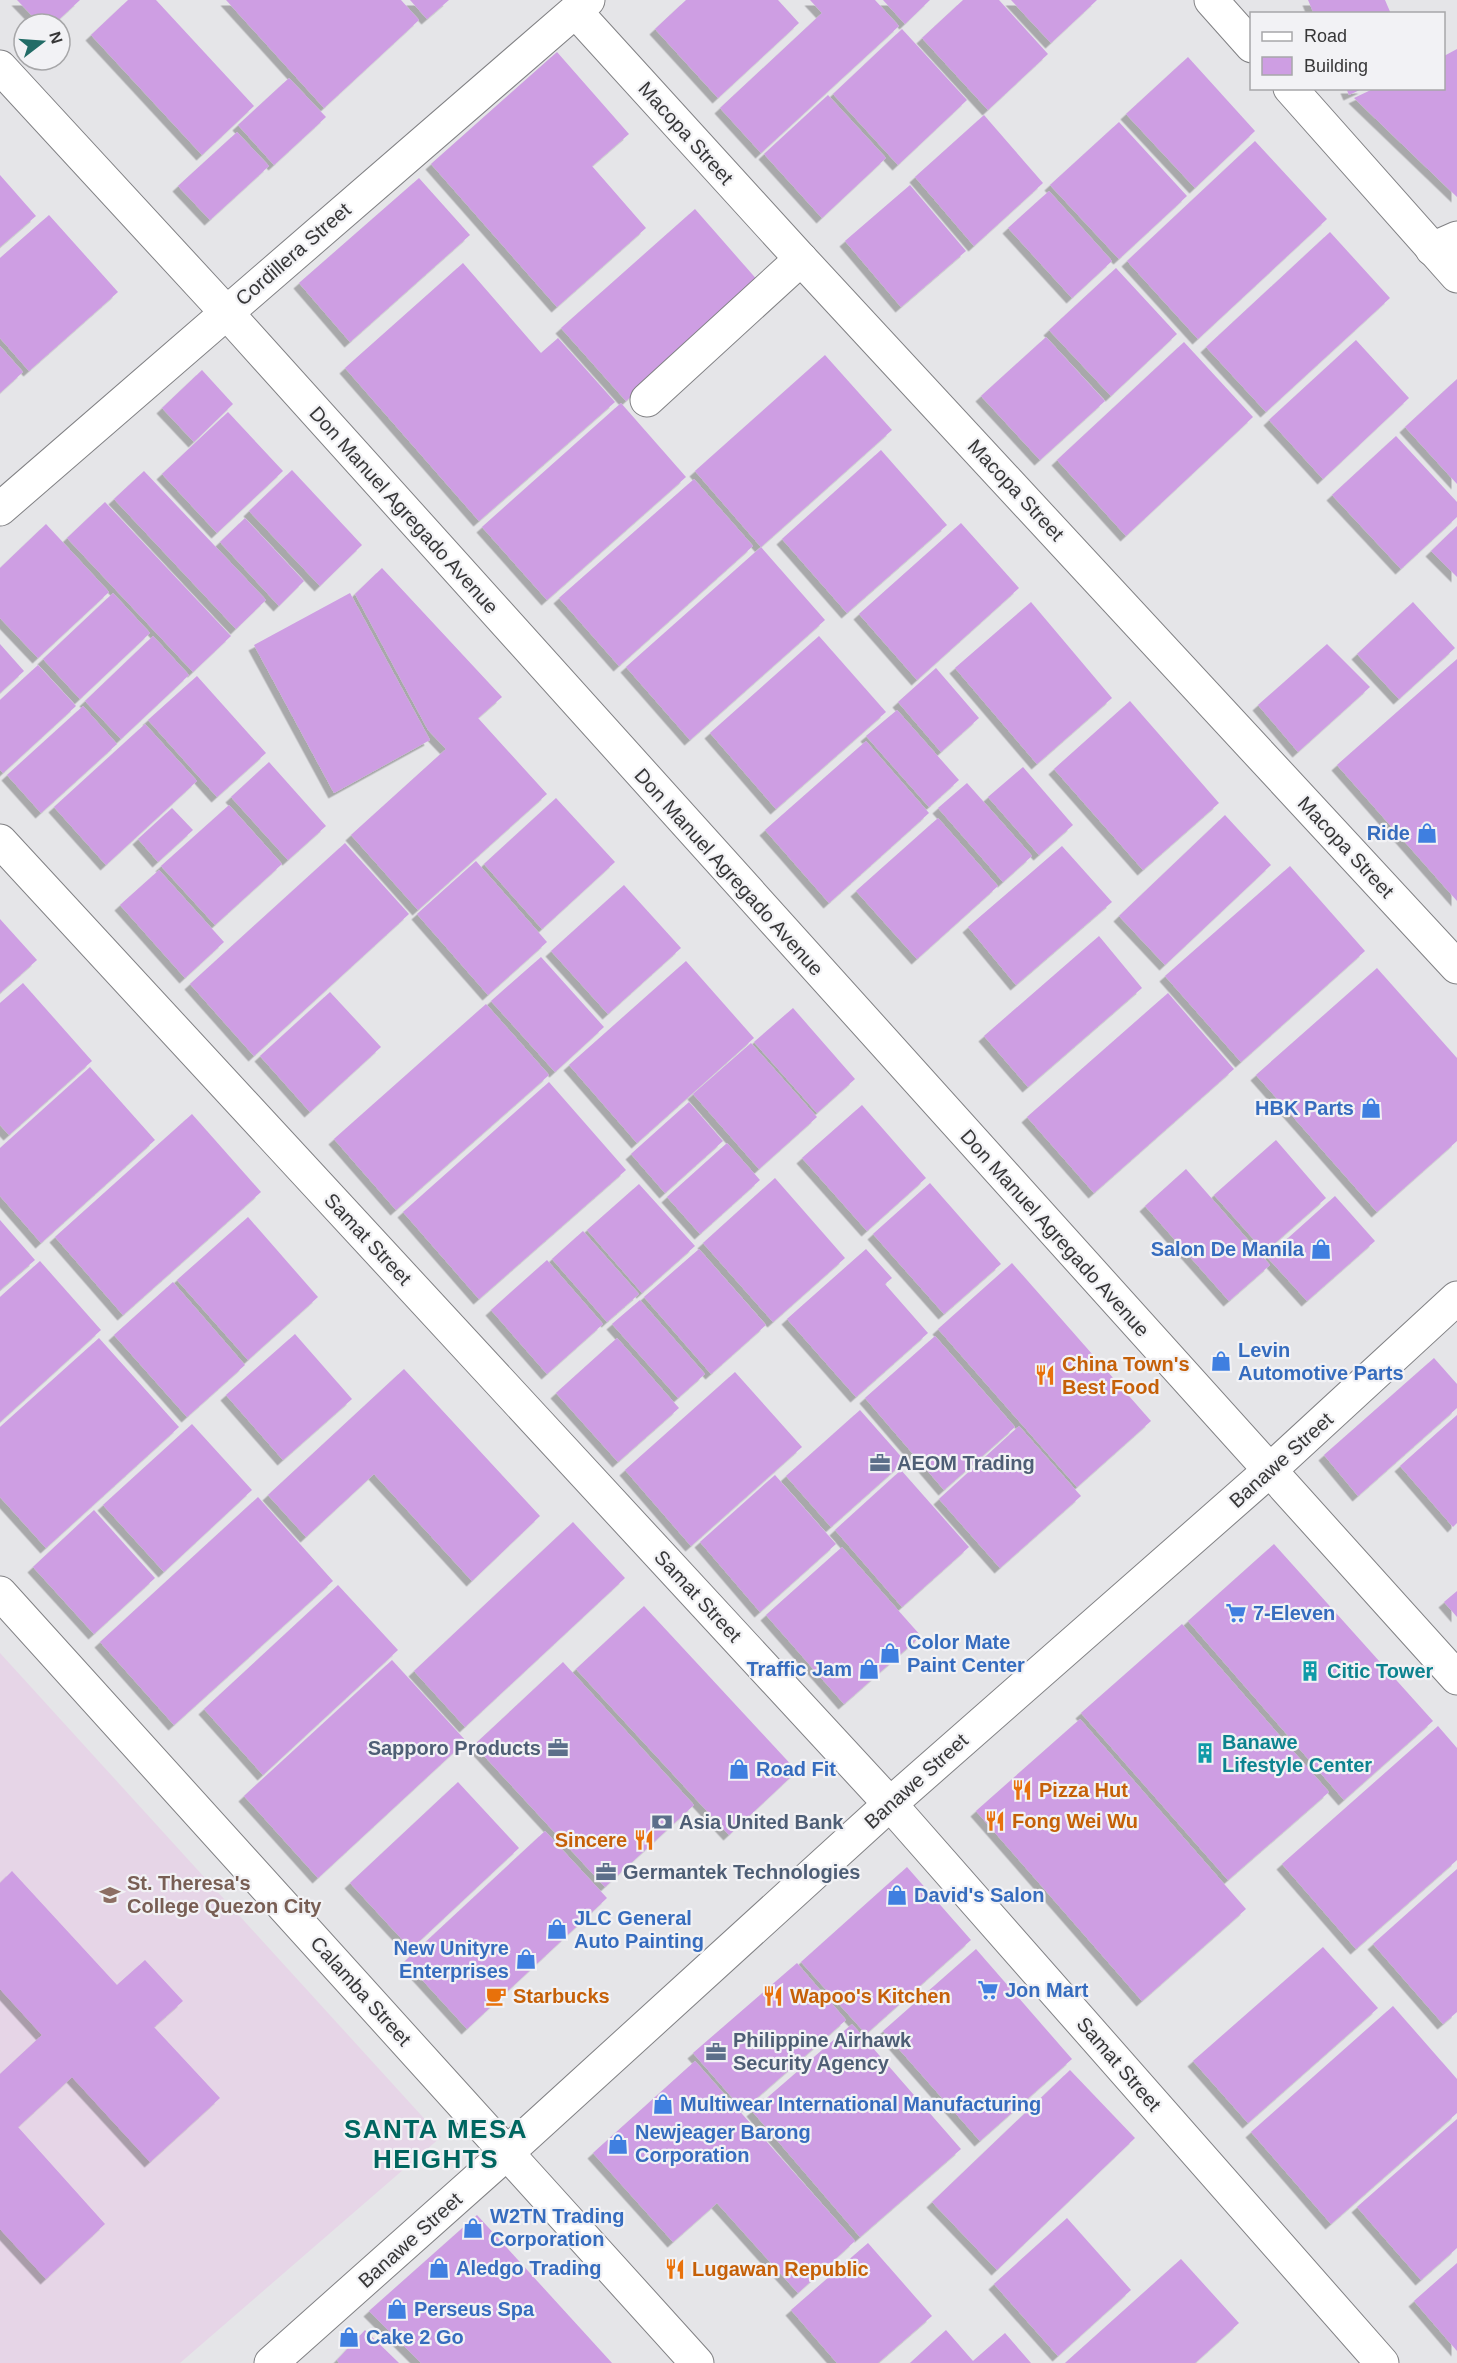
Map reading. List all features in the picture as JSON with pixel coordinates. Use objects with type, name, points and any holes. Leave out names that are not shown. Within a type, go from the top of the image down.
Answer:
[{"type":"street","points":[[1211,0],[1250,45]]},
{"type":"street","name":"Macopa Street","points":[[582,6],[801,259],[1457,967]]},
{"type":"street","name":"Cordillera Street","points":[[0,509],[582,6]]},
{"type":"street","name":"Don Manuel Agregado Avenue","points":[[0,67],[226,312],[1457,1678]]},
{"type":"street","points":[[1292,90],[1445,243],[1457,276]]},
{"type":"street","points":[[647,400],[801,259]]},
{"type":"street","name":"Samat Street","points":[[0,841],[890,1804],[1382,2363]]},
{"type":"street","name":"Banawe Street","points":[[271,2363],[508,2152],[890,1804],[1269,1471],[1457,1298]]},
{"type":"street","name":"Calamba Street","points":[[0,1593],[697,2363]]},
{"type":"shaded area","name":"St. Theresa's College Quezon City","points":[[0,1653],[441,2137],[180,2363],[0,2363]]},
{"type":"building","points":[[17,0],[80,0],[67,12],[28,12]]},
{"type":"building","points":[[128,0],[156,0],[254,106],[202,155],[91,35]]},
{"type":"building","points":[[226,0],[401,0],[419,20],[324,108]]},
{"type":"building","points":[[410,0],[449,0],[427,19]]},
{"type":"building","points":[[686,0],[778,0],[799,23],[718,98],[655,29]]},
{"type":"building","points":[[810,0],[875,0],[899,26],[761,153],[720,108],[822,13]]},
{"type":"building","points":[[883,0],[930,0],[905,24]]},
{"type":"building","points":[[963,0],[999,0],[1048,54],[988,110],[922,38]]},
{"type":"building","points":[[1011,0],[1097,0],[1051,43]]},
{"type":"building","points":[[1308,0],[1385,0],[1390,12],[1313,12]]},
{"type":"building","points":[[902,29],[967,100],[898,165],[833,94]]},
{"type":"building","points":[[1457,49],[1457,197],[1354,98],[1371,90],[1445,90],[1445,55]]},
{"type":"building","points":[[557,52],[629,134],[592,166],[646,228],[557,307],[431,164]]},
{"type":"building","points":[[1188,57],[1255,131],[1195,188],[1126,114]]},
{"type":"building","points":[[289,78],[326,117],[274,165],[238,125]]},
{"type":"building","points":[[1347,90],[1360,90],[1349,95]]},
{"type":"building","points":[[828,95],[886,158],[822,218],[764,154]]},
{"type":"building","points":[[984,115],[1043,183],[974,246],[915,177]]},
{"type":"building","points":[[1119,122],[1187,196],[1119,259],[1050,185]]},
{"type":"building","points":[[237,132],[269,166],[210,220],[178,186]]},
{"type":"building","points":[[1255,141],[1327,219],[1198,339],[1127,261]]},
{"type":"building","points":[[0,175],[36,216],[0,247]]},
{"type":"building","points":[[419,178],[470,235],[350,342],[299,283]]},
{"type":"building","points":[[910,185],[966,251],[901,307],[845,241]]},
{"type":"building","points":[[1049,191],[1112,261],[1072,298],[1008,228]]},
{"type":"building","points":[[695,209],[759,282],[626,401],[561,328]]},
{"type":"building","points":[[49,215],[118,292],[29,371],[0,338],[0,258]]},
{"type":"building","points":[[1330,232],[1390,298],[1266,412],[1206,347]]},
{"type":"building","points":[[463,263],[541,353],[558,338],[615,402],[479,521],[345,368]]},
{"type":"building","points":[[1116,268],[1177,334],[1111,396],[1049,330]]},
{"type":"building","points":[[1046,337],[1105,401],[1040,460],[981,396]]},
{"type":"building","points":[[1356,340],[1409,398],[1323,479],[1269,420]]},
{"type":"building","points":[[1184,342],[1253,417],[1126,536],[1057,460]]},
{"type":"building","points":[[0,346],[23,372],[0,393]]},
{"type":"building","points":[[825,355],[892,430],[761,547],[695,471]]},
{"type":"building","points":[[202,370],[233,404],[194,442],[162,408]]},
{"type":"building","points":[[1457,379],[1457,484],[1405,427]]},
{"type":"building","points":[[621,403],[686,477],[547,600],[482,527]]},
{"type":"building","points":[[228,412],[283,471],[217,533],[162,474]]},
{"type":"building","points":[[1396,436],[1457,502],[1457,517],[1401,569],[1332,495]]},
{"type":"building","points":[[881,450],[947,525],[847,613],[782,539]]},
{"type":"building","points":[[292,470],[362,545],[320,586],[249,511]]},
{"type":"building","points":[[144,471],[266,600],[236,629],[114,499]]},
{"type":"building","points":[[694,479],[753,546],[619,666],[559,598]]},
{"type":"building","points":[[105,502],[231,636],[193,672],[67,538]]},
{"type":"building","points":[[245,518],[304,581],[279,606],[220,542]]},
{"type":"building","points":[[961,523],[1019,588],[917,680],[859,614]]},
{"type":"building","points":[[46,524],[109,592],[38,658],[0,618],[0,568]]},
{"type":"building","points":[[1457,526],[1457,577],[1431,551]]},
{"type":"building","points":[[761,547],[825,620],[690,740],[626,667]]},
{"type":"building","points":[[382,568],[502,697],[478,718],[547,794],[418,910],[351,835],[446,749],[428,730],[355,594]]},
{"type":"building","points":[[113,593],[150,633],[80,699],[43,659]]},
{"type":"building","points":[[350,593],[430,740],[334,793],[254,645]]},
{"type":"building","points":[[1031,602],[1112,698],[1037,764],[955,668]]},
{"type":"building","points":[[1413,602],[1455,648],[1399,699],[1357,654]]},
{"type":"building","points":[[153,636],[189,675],[121,739],[85,701]]},
{"type":"building","points":[[819,636],[886,712],[776,809],[710,733]]},
{"type":"building","points":[[0,644],[24,671],[0,693]]},
{"type":"building","points":[[1327,644],[1370,687],[1298,752],[1258,705]]},
{"type":"building","name":"Ride","points":[[1457,659],[1457,901],[1337,765]]},
{"type":"building","points":[[38,665],[76,706],[3,773],[0,770],[0,700]]},
{"type":"building","points":[[936,668],[979,718],[941,752],[898,702]]},
{"type":"building","points":[[197,676],[266,753],[217,797],[148,720]]},
{"type":"building","points":[[1130,701],[1219,803],[1143,870],[1054,769]]},
{"type":"building","points":[[83,706],[117,744],[41,813],[7,775]]},
{"type":"building","points":[[897,710],[959,780],[929,807],[866,736]]},
{"type":"building","points":[[145,724],[197,781],[106,865],[54,807]]},
{"type":"building","points":[[866,741],[929,813],[829,903],[765,830]]},
{"type":"building","points":[[269,762],[326,826],[288,860],[231,797]]},
{"type":"building","points":[[1023,767],[1073,825],[1039,855],[988,797]]},
{"type":"building","points":[[967,783],[1032,856],[1003,882],[938,808]]},
{"type":"building","points":[[556,798],[615,862],[542,929],[484,864]]},
{"type":"building","points":[[229,805],[282,864],[215,925],[161,866]]},
{"type":"building","points":[[172,808],[193,830],[158,862],[138,839]]},
{"type":"building","points":[[1225,815],[1271,865],[1165,965],[1119,916]]},
{"type":"building","points":[[938,818],[998,886],[917,959],[856,891]]},
{"type":"building","points":[[345,843],[409,914],[254,1056],[190,984]]},
{"type":"building","points":[[1062,846],[1112,902],[1016,985],[968,927]]},
{"type":"building","points":[[476,861],[547,942],[488,995],[417,914]]},
{"type":"building","points":[[1290,866],[1365,951],[1241,1062],[1165,976]]},
{"type":"building","points":[[159,870],[224,942],[185,978],[120,905]]},
{"type":"building","points":[[624,885],[681,948],[608,1014],[551,951]]},
{"type":"building","points":[[0,919],[37,960],[0,993]]},
{"type":"building","points":[[1099,936],[1142,988],[1028,1087],[984,1036]]},
{"type":"building","points":[[541,957],[604,1027],[555,1072],[491,1001]]},
{"type":"building","points":[[686,961],[754,1038],[637,1143],[569,1065]]},
{"type":"building","name":"HBK Parts","points":[[1377,968],[1457,1058],[1457,1141],[1377,1212],[1256,1075]]},
{"type":"building","points":[[23,983],[92,1061],[9,1135],[0,1125],[0,1003]]},
{"type":"building","points":[[330,992],[381,1047],[310,1112],[260,1056]]},
{"type":"building","points":[[1168,993],[1234,1069],[1094,1193],[1027,1117]]},
{"type":"building","points":[[486,1004],[549,1075],[396,1210],[334,1139]]},
{"type":"building","points":[[793,1008],[855,1079],[817,1113],[754,1042]]},
{"type":"building","points":[[751,1043],[817,1117],[759,1169],[693,1094]]},
{"type":"building","points":[[90,1067],[155,1140],[41,1243],[0,1196],[0,1148]]},
{"type":"building","points":[[549,1082],[626,1170],[479,1299],[403,1212]]},
{"type":"building","points":[[689,1102],[723,1141],[665,1193],[631,1154]]},
{"type":"building","points":[[862,1105],[926,1178],[867,1231],[802,1158]]},
{"type":"building","points":[[192,1114],[261,1192],[123,1315],[55,1237]]},
{"type":"building","points":[[1276,1140],[1326,1198],[1265,1252],[1214,1195]]},
{"type":"building","points":[[727,1143],[760,1180],[700,1234],[667,1197]]},
{"type":"building","points":[[1186,1169],[1270,1265],[1229,1301],[1145,1206]]},
{"type":"building","points":[[775,1178],[845,1258],[773,1322],[703,1243]]},
{"type":"building","points":[[930,1183],[1001,1264],[944,1314],[873,1234]]},
{"type":"building","points":[[639,1184],[695,1246],[642,1293],[587,1230]]},
{"type":"building","name":"Salon De Manila","points":[[1335,1196],[1375,1241],[1307,1301],[1267,1257]]},
{"type":"building","points":[[248,1217],[318,1297],[248,1360],[177,1280]]},
{"type":"building","points":[[0,1220],[35,1260],[0,1290]]},
{"type":"building","points":[[583,1231],[639,1294],[607,1322],[552,1259]]},
{"type":"building","points":[[699,1249],[766,1325],[711,1374],[644,1297]]},
{"type":"building","points":[[866,1249],[892,1278],[885,1284],[928,1333],[856,1397],[787,1319]]},
{"type":"building","points":[[547,1260],[603,1324],[547,1374],[491,1310]]},
{"type":"building","points":[[40,1261],[101,1330],[0,1422],[0,1297]]},
{"type":"building","name":"China Town's Best Food","points":[[1012,1263],[1151,1421],[1077,1487],[938,1329]]},
{"type":"building","points":[[173,1282],[245,1365],[187,1417],[114,1335]]},
{"type":"building","points":[[640,1300],[705,1374],[678,1398],[612,1324]]},
{"type":"building","points":[[295,1334],[352,1399],[283,1460],[226,1395]]},
{"type":"building","points":[[935,1336],[1015,1427],[944,1490],[865,1398]]},
{"type":"building","points":[[99,1338],[179,1427],[46,1548],[0,1497],[0,1427]]},
{"type":"building","points":[[617,1338],[679,1408],[618,1462],[556,1393]]},
{"type":"building","points":[[1434,1358],[1457,1384],[1457,1408],[1358,1496],[1324,1455]]},
{"type":"building","points":[[404,1369],[540,1516],[472,1581],[374,1474],[306,1537],[268,1495]]},
{"type":"building","points":[[735,1372],[802,1447],[691,1546],[625,1470]]},
{"type":"building","points":[[860,1410],[905,1461],[831,1527],[786,1476]]},
{"type":"building","points":[[1457,1415],[1457,1523],[1453,1527],[1400,1466]]},
{"type":"building","points":[[192,1424],[252,1490],[164,1572],[103,1505]]},
{"type":"building","points":[[1019,1426],[1081,1496],[1000,1568],[939,1499]]},
{"type":"building","points":[[901,1470],[969,1547],[902,1607],[835,1530]]},
{"type":"building","points":[[775,1475],[836,1544],[760,1612],[700,1542]]},
{"type":"building","points":[[258,1497],[333,1581],[174,1725],[100,1642]]},
{"type":"building","points":[[94,1510],[155,1578],[94,1634],[33,1567]]},
{"type":"building","points":[[573,1522],[625,1578],[465,1727],[414,1671]]},
{"type":"building","name":"Citic Tower","points":[[1274,1544],[1433,1721],[1344,1800],[1188,1621]]},
{"type":"building","points":[[842,1547],[921,1636],[844,1704],[766,1615]]},
{"type":"building","points":[[338,1585],[398,1650],[263,1775],[204,1709]]},
{"type":"building","points":[[1457,1591],[1457,1617],[1444,1602]]},
{"type":"building","points":[[644,1606],[797,1771],[729,1835],[576,1669]]},
{"type":"building","name":"Banawe Lifestyle Center","points":[[1182,1624],[1329,1792],[1228,1880],[1081,1713]]},
{"type":"building","points":[[392,1660],[466,1741],[318,1878],[244,1796]]},
{"type":"building","points":[[563,1662],[694,1805],[605,1887],[474,1745]]},
{"type":"building","points":[[1080,1719],[1246,1909],[1142,2001],[976,1811]]},
{"type":"building","points":[[1438,1726],[1457,1748],[1457,1860],[1356,1949],[1282,1864]]},
{"type":"building","points":[[458,1782],[519,1848],[411,1949],[350,1883]]},
{"type":"building","points":[[545,1831],[607,1898],[467,2029],[405,1961]]},
{"type":"building","points":[[907,1867],[971,1940],[866,2034],[801,1962]]},
{"type":"building","points":[[1457,1869],[1457,2012],[1443,2024],[1373,1944]]},
{"type":"building","points":[[12,1871],[117,1985],[145,1960],[183,2001],[154,2027],[220,2098],[150,2162],[72,2077],[18,2127],[105,2224],[46,2279],[0,2229],[0,2074],[42,2035],[0,1989],[0,1883]]},
{"type":"building","points":[[1323,1947],[1378,2008],[1248,2123],[1193,2061]]},
{"type":"building","points":[[976,1949],[1072,2059],[980,2141],[883,2031]]},
{"type":"building","points":[[797,1963],[846,2020],[743,2110],[693,2053]]},
{"type":"building","points":[[1393,2006],[1457,2079],[1457,2113],[1331,2224],[1251,2132]]},
{"type":"building","points":[[852,2024],[961,2149],[860,2237],[752,2111]]},
{"type":"building","points":[[695,2061],[855,2241],[798,2293],[717,2203],[673,2242],[593,2153]]},
{"type":"building","points":[[1070,2070],[1135,2138],[997,2270],[932,2202]]},
{"type":"building","points":[[1457,2119],[1457,2248],[1421,2280],[1357,2207]]},
{"type":"building","points":[[477,2215],[612,2363],[421,2363],[369,2311]]},
{"type":"building","points":[[1067,2218],[1131,2290],[1058,2356],[994,2284]]},
{"type":"building","points":[[868,2243],[932,2316],[878,2363],[837,2363],[791,2310]]},
{"type":"building","points":[[1181,2259],[1239,2323],[1195,2363],[1065,2363]]},
{"type":"building","points":[[1457,2263],[1457,2351],[1414,2301]]},
{"type":"building","points":[[365,2330],[399,2363],[339,2363],[337,2360]]},
{"type":"building","points":[[946,2330],[973,2361],[1005,2333],[1031,2363],[910,2363]]},
{"type":"place","name":"Ride","points":[[1427,833]]},
{"type":"place","name":"HBK Parts","points":[[1371,1108]]},
{"type":"place","name":"Salon De Manila","points":[[1321,1249]]},
{"type":"place","name":"Levin Automotive Parts","points":[[1221,1361]]},
{"type":"place","name":"China Town's Best Food","points":[[1045,1375]]},
{"type":"place","name":"AEOM Trading","points":[[880,1463]]},
{"type":"place","name":"7-Eleven","points":[[1236,1613]]},
{"type":"place","name":"Color Mate Paint Center","points":[[890,1653]]},
{"type":"place","name":"Traffic Jam","points":[[869,1669]]},
{"type":"place","name":"Citic Tower","points":[[1310,1671]]},
{"type":"place","name":"Sapporo Products","points":[[558,1748]]},
{"type":"place","name":"Banawe Lifestyle Center","points":[[1205,1753]]},
{"type":"place","name":"Road Fit","points":[[739,1769]]},
{"type":"place","name":"Pizza Hut","points":[[1022,1790]]},
{"type":"place","name":"Fong Wei Wu","points":[[995,1821]]},
{"type":"place","name":"Asia United Bank","points":[[662,1822]]},
{"type":"place","name":"Sincere","points":[[644,1840]]},
{"type":"place","name":"Germantek Technologies","points":[[606,1872]]},
{"type":"place","name":"St. Theresa's College Quezon City","points":[[110,1895]]},
{"type":"place","name":"David's Salon","points":[[897,1895]]},
{"type":"place","name":"JLC General Auto Painting","points":[[557,1929]]},
{"type":"place","name":"New Unityre Enterprises","points":[[526,1959]]},
{"type":"place","name":"Jon Mart","points":[[988,1990]]},
{"type":"place","name":"Starbucks","points":[[496,1996]]},
{"type":"place","name":"Wapoo's Kitchen","points":[[773,1996]]},
{"type":"place","name":"Philippine Airhawk Security Agency","points":[[716,2052]]},
{"type":"place","name":"Multiwear International Manufacturing","points":[[663,2104]]},
{"type":"place","name":"Newjeager Barong Corporation","points":[[618,2144]]},
{"type":"place","name":"W2TN Trading Corporation","points":[[473,2228]]},
{"type":"place","name":"Aledgo Trading","points":[[439,2268]]},
{"type":"place","name":"Lugawan Republic","points":[[675,2269]]},
{"type":"place","name":"Perseus Spa","points":[[397,2309]]},
{"type":"place","name":"Cake 2 Go","points":[[349,2337]]},
{"type":"district","name":"SANTA MESA HEIGHTS","points":[[436,2144]]}]
